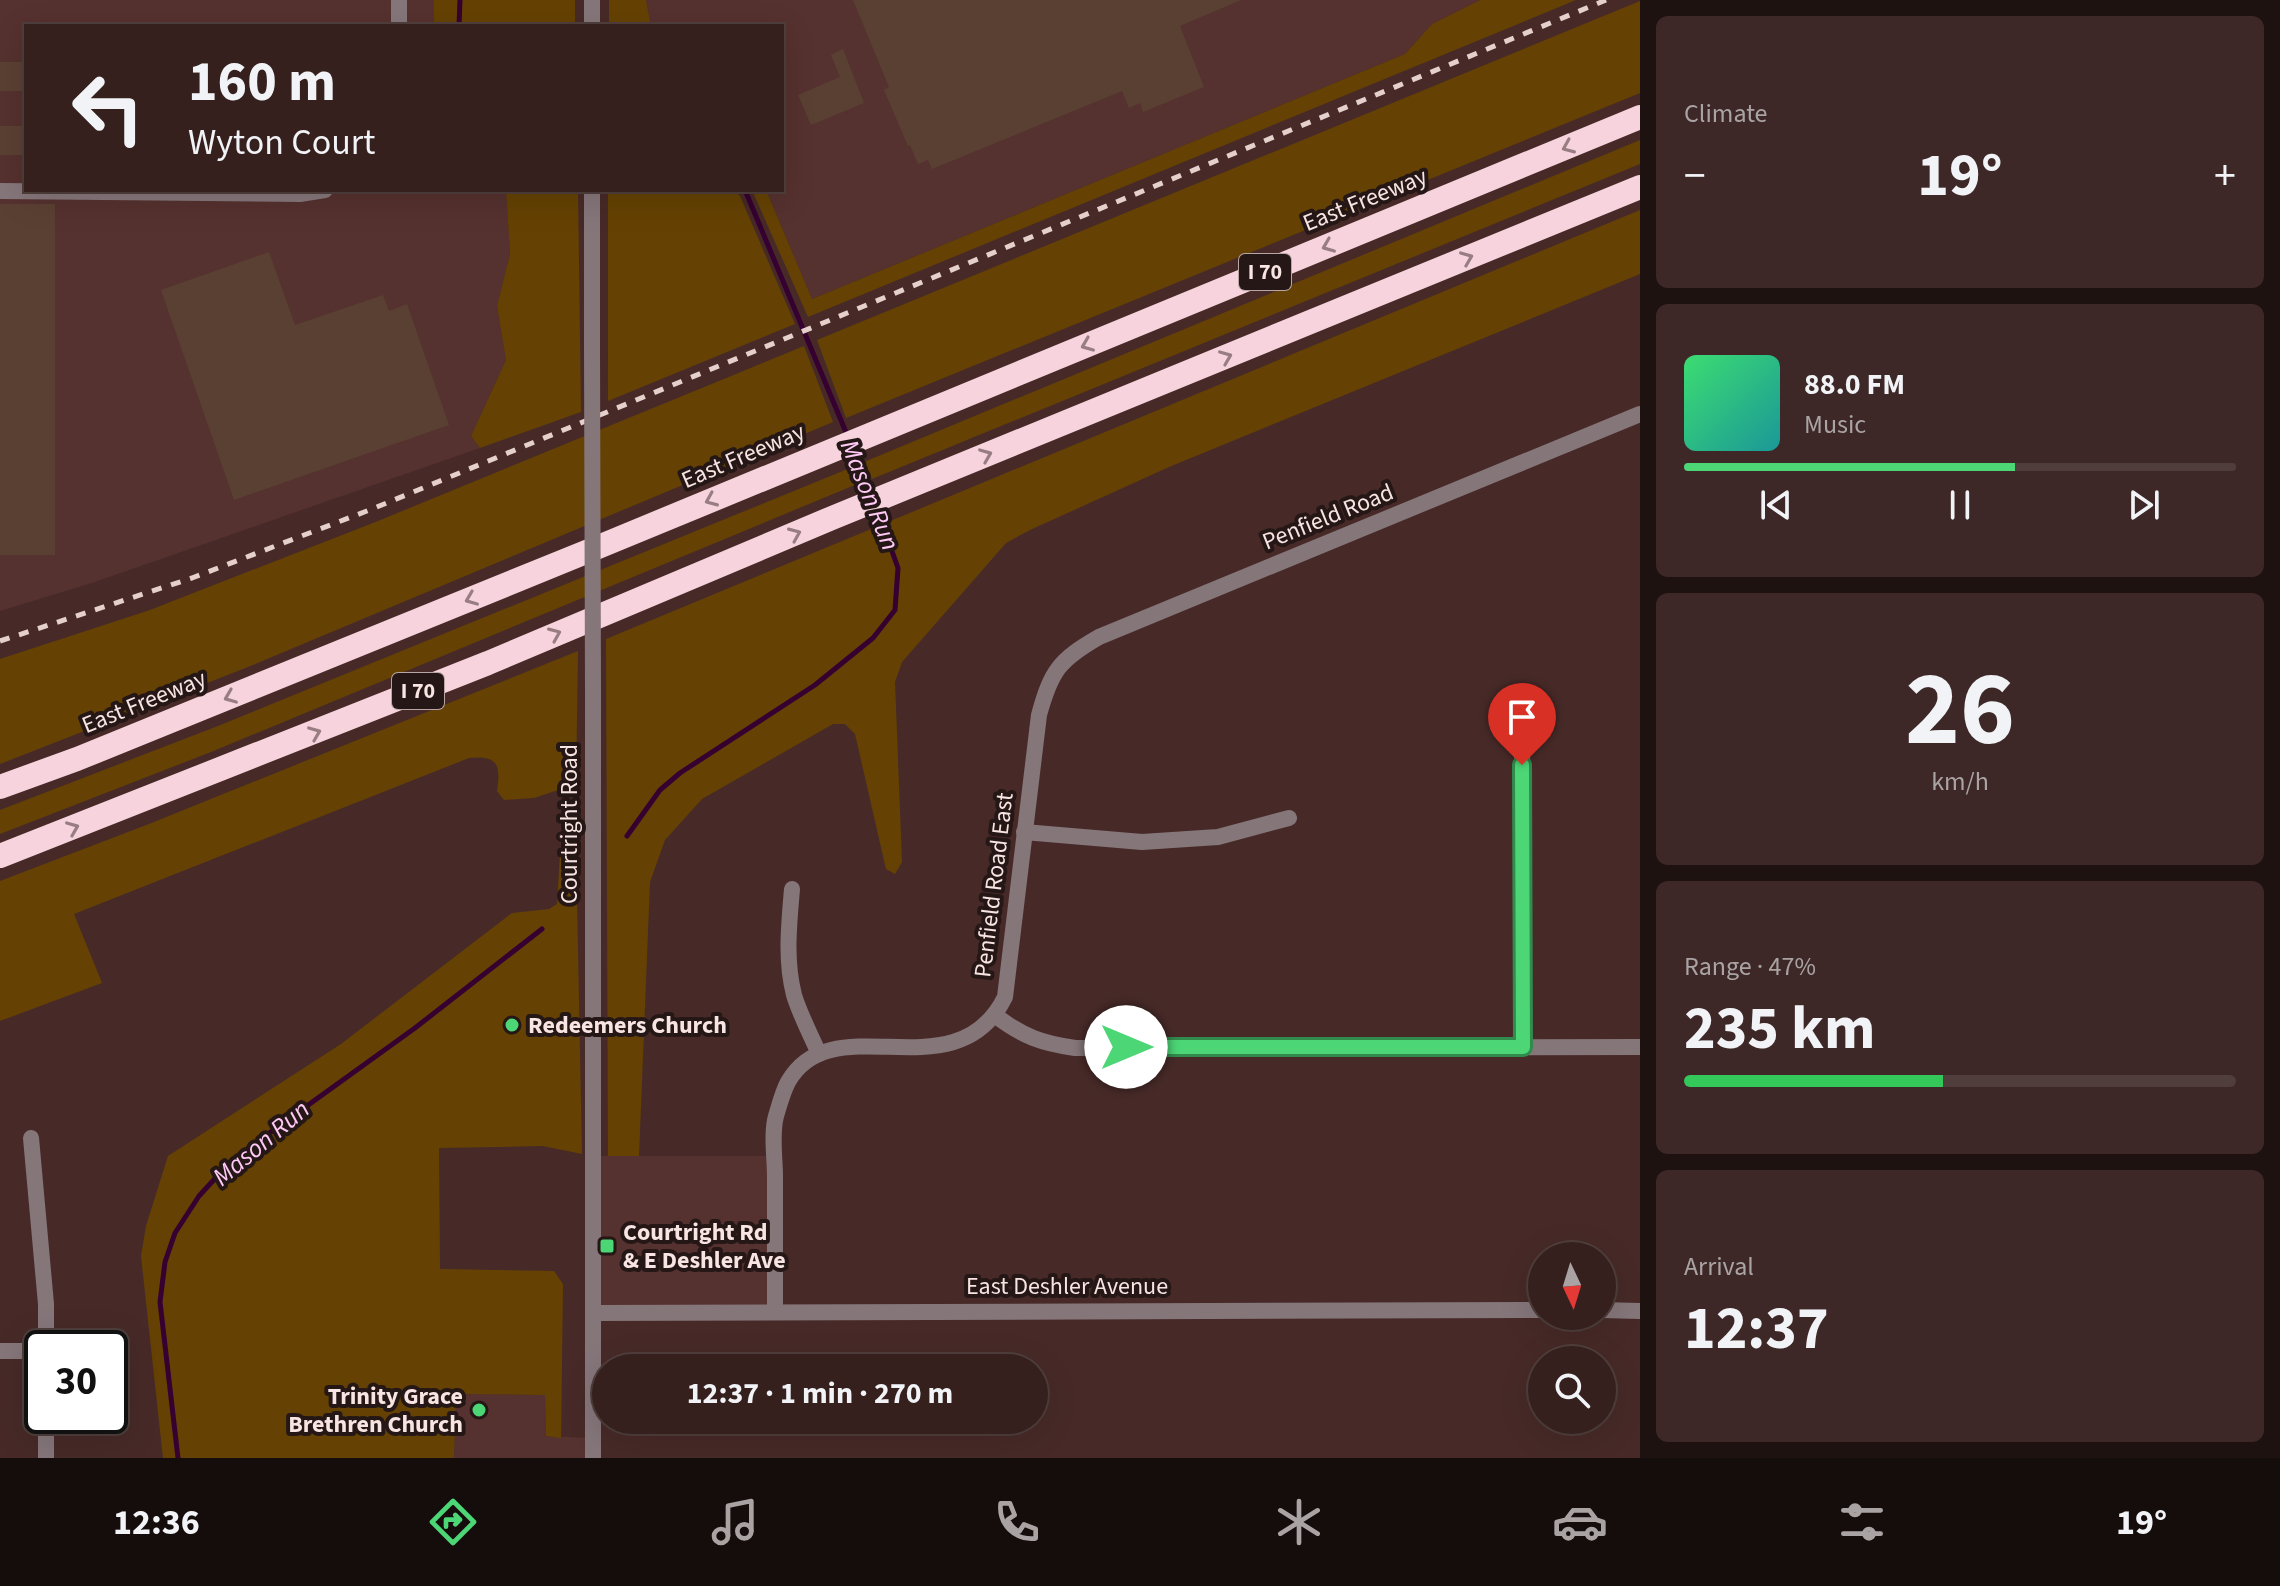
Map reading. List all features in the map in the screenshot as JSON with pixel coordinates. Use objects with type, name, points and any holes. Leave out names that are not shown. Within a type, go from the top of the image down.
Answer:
[{"type":"highway","name":"East Freeway","points":[[0,787],[298,670],[1640,117]]},
{"type":"highway","name":"I 70","points":[[0,856],[432,685],[1640,187]]},
{"type":"street","points":[[399,0],[399,24]]},
{"type":"street","points":[[592,0],[592,24]]},
{"type":"street","points":[[0,191],[24,191]]},
{"type":"street","points":[[100,192],[312,192]]},
{"type":"street","name":"Courtright Road","points":[[592,192],[593,1458]]},
{"type":"street","name":"Penfield Road","points":[[1048,682],[1069,654],[1099,637],[1640,414]]},
{"type":"street","name":"Penfield Road East","points":[[996,1016],[1005,997],[1039,715],[1048,682]]},
{"type":"street","points":[[1522,702],[1523,1047]]},
{"type":"street","points":[[1024,832],[1142,842],[1218,837],[1289,818]]},
{"type":"street","points":[[792,889],[789,970],[795,998],[819,1054]]},
{"type":"street","points":[[775,1311],[775,1120],[788,1081],[819,1054],[853,1046],[937,1047],[970,1037],[996,1016],[1042,1043],[1075,1048],[1640,1047]]},
{"type":"street","points":[[31,1138],[45,1290],[44,1330]]},
{"type":"street","name":"East Deshler Avenue","points":[[593,1313],[1528,1310]]},
{"type":"street","points":[[1616,1310],[1640,1311]]},
{"type":"street","points":[[0,1351],[24,1350]]},
{"type":"street","points":[[46,1434],[46,1458]]},
{"type":"shaded area","points":[[0,0],[434,0],[434,24],[24,24],[24,192],[506,192],[510,254],[497,306],[506,360],[471,436],[480,448],[92,583],[0,611]]},
{"type":"shaded area","points":[[434,0],[575,0],[575,24],[434,24]]},
{"type":"shaded area","points":[[609,0],[646,0],[651,24],[609,24]]},
{"type":"shaded area","points":[[646,0],[1480,0],[1432,24],[1405,54],[812,299],[767,192],[784,192],[784,24],[651,24]]},
{"type":"shaded area","points":[[1480,0],[1576,0],[808,317],[753,192],[767,192],[812,299],[1405,54],[1432,24]]},
{"type":"shaded area","points":[[1640,1],[1640,93],[846,418],[817,340]]},
{"type":"shaded area","points":[[1640,140],[1640,164],[872,479],[864,462]]},
{"type":"shaded area","points":[[506,192],[578,192],[581,412],[480,448],[471,436],[506,360],[497,306],[510,254]]},
{"type":"shaded area","points":[[608,192],[736,192],[795,324],[608,401]]},
{"type":"shaded area","points":[[1640,210],[1640,274],[1169,467],[1006,543],[902,662],[895,682],[902,862],[895,874],[886,869],[855,734],[845,724],[833,724],[702,799],[665,840],[650,882],[639,1156],[608,1156],[606,639]]},
{"type":"shaded area","points":[[804,346],[833,422],[248,667],[0,764],[0,659],[150,610],[378,521]]},
{"type":"shaded area","points":[[855,466],[862,482],[211,752],[0,834],[0,810],[218,726]]},
{"type":"shaded area","points":[[578,651],[576,784],[534,798],[504,800],[497,791],[498,768],[492,760],[469,758],[74,914],[102,983],[0,1021],[0,881]]},
{"type":"shaded area","points":[[576,848],[582,1154],[543,1146],[439,1148],[440,1269],[554,1271],[563,1284],[561,1438],[546,1436],[545,1395],[456,1394],[454,1458],[163,1458],[141,1256],[146,1226],[168,1156],[341,1044],[512,913],[549,909],[557,904],[560,854]]},
{"type":"shaded area","points":[[594,1156],[776,1156],[776,1310],[594,1311]]},
{"type":"shaded area","points":[[455,1394],[545,1395],[546,1436],[592,1438],[592,1458],[454,1458]]},
{"type":"building","points":[[853,0],[1241,0],[1180,26],[1204,87],[1143,112],[1140,103],[1129,108],[1122,91],[932,169],[928,160],[918,164],[908,146],[884,90],[889,87]]},
{"type":"building","points":[[843,49],[864,103],[811,125],[798,95],[840,77],[831,55]]},
{"type":"building","points":[[0,62],[24,62],[24,91],[0,91]]},
{"type":"building","points":[[0,126],[24,126],[24,155],[0,155]]},
{"type":"building","points":[[0,204],[55,204],[55,555],[0,555]]},
{"type":"building","points":[[269,252],[295,325],[383,295],[389,311],[407,304],[449,425],[234,500],[161,290]]},
{"type":"waterway","name":"Mason Run","points":[[459,24],[460,0]]},
{"type":"waterway","name":"Mason Run","points":[[746,192],[848,437]]},
{"type":"waterway","name":"Mason Run","points":[[853,450],[872,496]]},
{"type":"waterway","name":"Mason Run","points":[[627,836],[660,790],[680,773],[815,685],[873,638],[895,610],[898,568],[877,509]]},
{"type":"waterway","name":"Mason Run","points":[[178,1458],[160,1302],[165,1262],[175,1233],[199,1196],[232,1160],[415,1028],[542,929]]},
{"type":"railway","points":[[0,641],[192,578],[372,509],[1606,0]]},
{"type":"place","name":"Redeemers Church","points":[[512,1025]]},
{"type":"place","name":"Courtright Rd & E Deshler Ave","points":[[607,1246]]},
{"type":"place","name":"Trinity Grace Brethren Church","points":[[479,1410]]},
{"type":"route","points":[[1126,1047],[1523,1047],[1522,765]]}]
